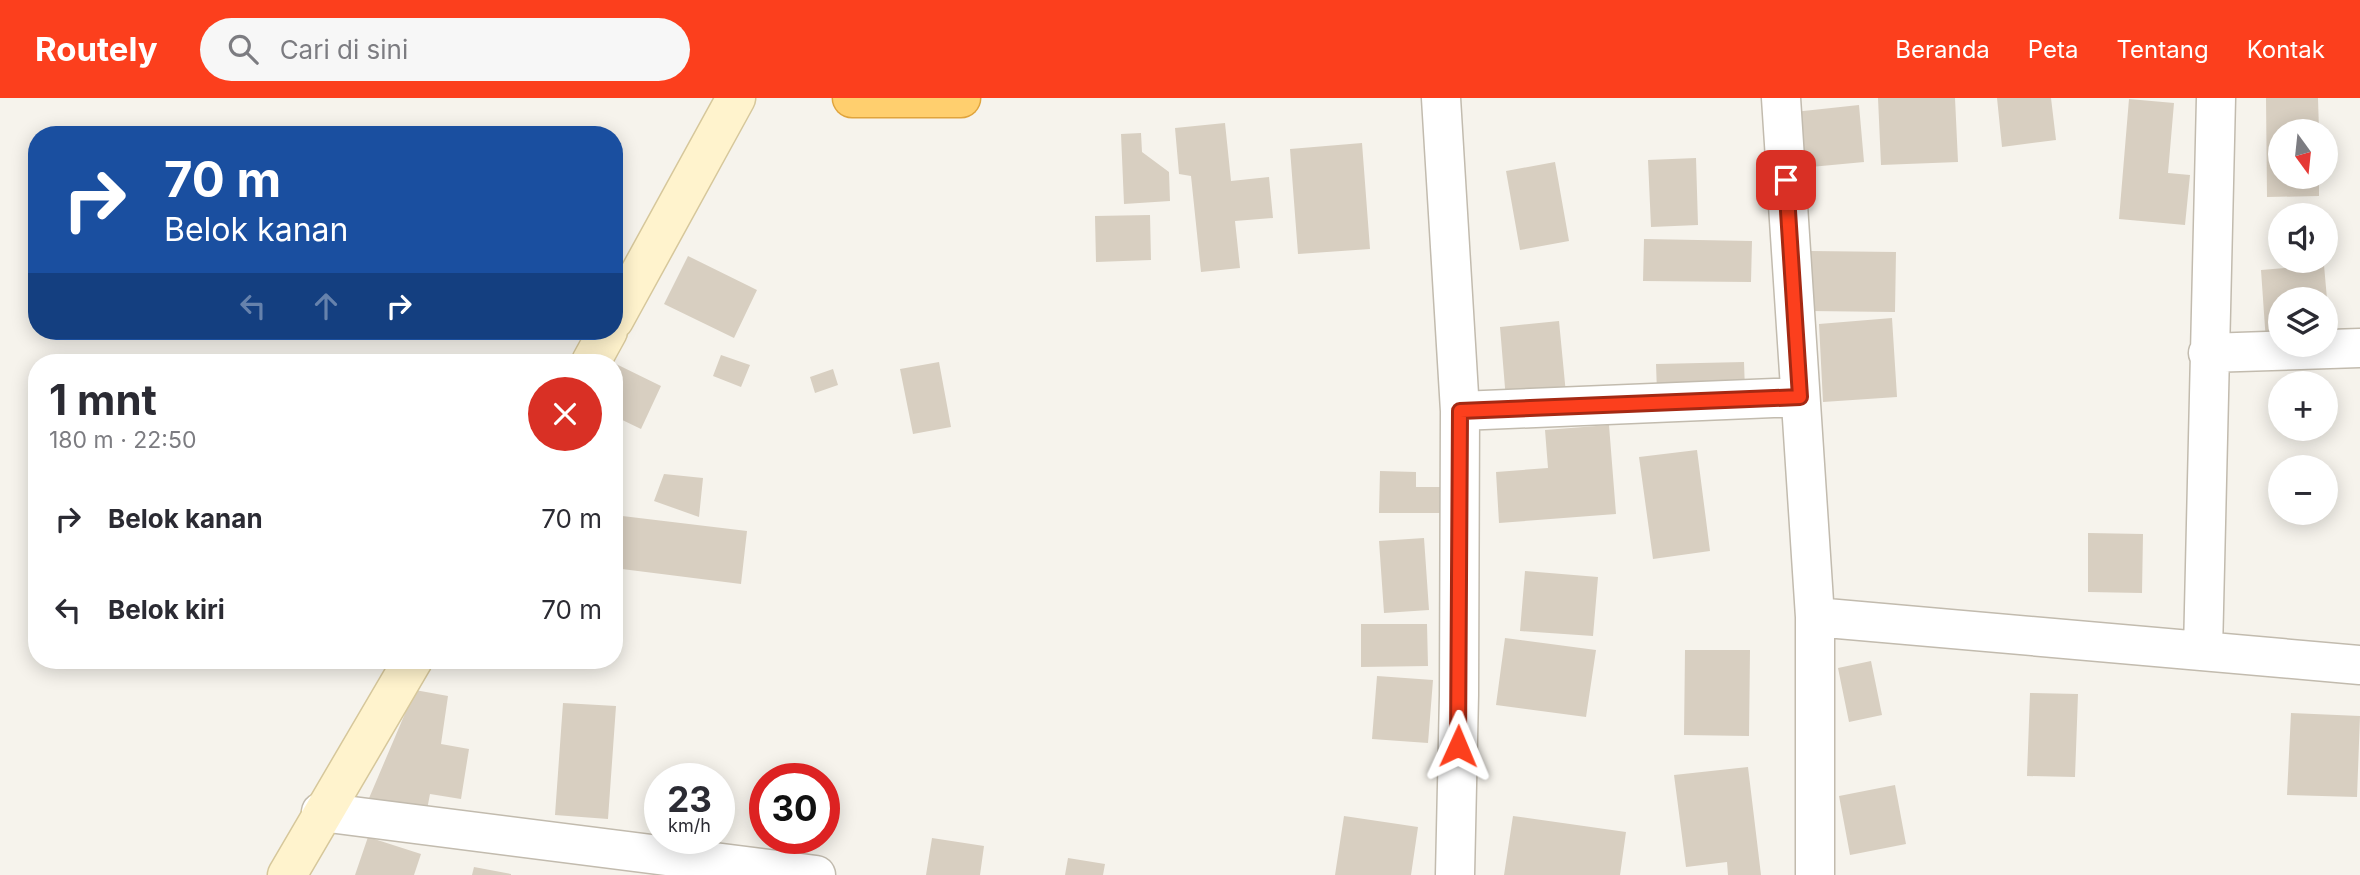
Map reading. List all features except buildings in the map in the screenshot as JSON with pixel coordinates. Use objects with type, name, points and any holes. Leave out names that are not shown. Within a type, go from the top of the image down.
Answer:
[{"type":"highway","points":[[852,98],[961,98]]},
{"type":"main road","points":[[623,304],[736,98]]},
{"type":"main road","points":[[287,875],[321,812],[408,669]]},
{"type":"street","points":[[1441,98],[1460,411],[1455,875]]},
{"type":"street","points":[[1781,98],[1815,617],[1815,875]]},
{"type":"street","points":[[2203,651],[2216,98]]},
{"type":"street","points":[[2208,353],[2360,348]]},
{"type":"street","points":[[1460,411],[1800,397]]},
{"type":"street","points":[[1815,617],[2360,665]]},
{"type":"street","points":[[321,812],[816,875]]},
{"type":"route","points":[[1458,746],[1460,411],[1800,397],[1786,180]]}]
